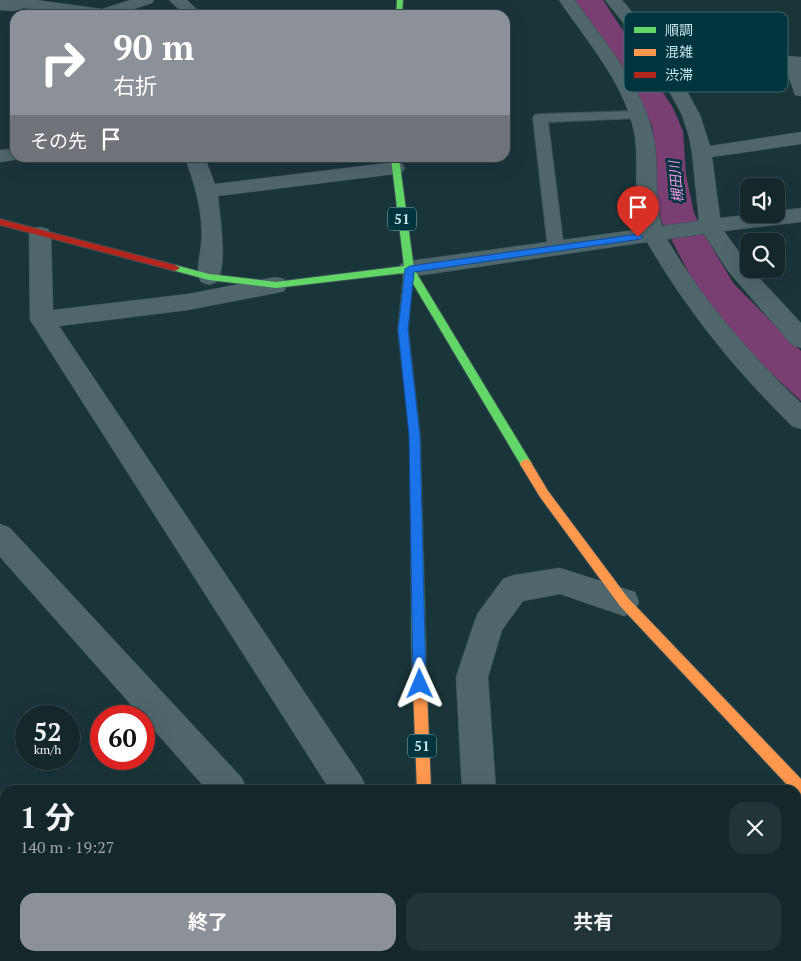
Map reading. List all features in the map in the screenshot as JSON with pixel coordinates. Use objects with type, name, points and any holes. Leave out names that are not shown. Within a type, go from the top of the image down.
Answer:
[{"type":"street","points":[[115,10],[146,0]]},
{"type":"street","points":[[177,0],[189,10]]},
{"type":"street","points":[[567,0],[624,85]]},
{"type":"street","points":[[614,0],[624,12]]},
{"type":"street","points":[[0,5],[14,6],[24,3],[74,10]]},
{"type":"street","points":[[796,62],[801,91]]},
{"type":"street","points":[[627,92],[642,133],[647,167],[648,205],[655,235],[688,293],[758,378],[801,419]]},
{"type":"street","points":[[679,92],[699,137],[710,226],[736,266],[801,339]]},
{"type":"street","points":[[702,153],[801,138]]},
{"type":"street","points":[[196,162],[207,191],[212,241],[209,277]]},
{"type":"street","points":[[207,191],[395,163]]},
{"type":"street","name":"51","points":[[395,163],[410,269],[403,330],[415,436],[420,703],[424,785]]},
{"type":"street","points":[[42,320],[188,302],[276,285],[410,269],[710,226],[801,215]]},
{"type":"street","points":[[0,222],[209,277],[276,285]]},
{"type":"street","points":[[40,234],[42,320],[347,785]]},
{"type":"street","points":[[410,269],[544,494],[624,602],[797,785]]},
{"type":"street","points":[[0,537],[225,785]]},
{"type":"street","points":[[479,785],[472,678],[489,623],[514,589],[560,581],[624,602]]},
{"type":"lane","points":[[556,249],[540,118],[637,115]]},
{"type":"water","points":[[575,0],[603,0],[624,32],[624,75]]},
{"type":"water","name":"槻田川","points":[[635,92],[663,92],[673,108],[683,131],[686,175],[694,213],[708,241],[734,284],[801,351],[801,401],[754,357],[717,316],[693,281],[662,222],[656,203],[655,147],[652,126]]},
{"type":"traffic: fast","points":[[399,10],[400,0]]},
{"type":"traffic: fast","points":[[396,162],[409,269],[403,330],[415,436],[419,664]]},
{"type":"traffic: fast","points":[[175,268],[209,277],[276,285],[409,269],[526,464]]},
{"type":"traffic: slow","points":[[526,464],[544,494],[624,602],[797,785]]},
{"type":"traffic: slow","points":[[419,664],[424,785]]},
{"type":"traffic: jam","points":[[0,222],[175,268]]},
{"type":"route","points":[[420,684],[415,436],[403,330],[410,269],[638,237]]}]
